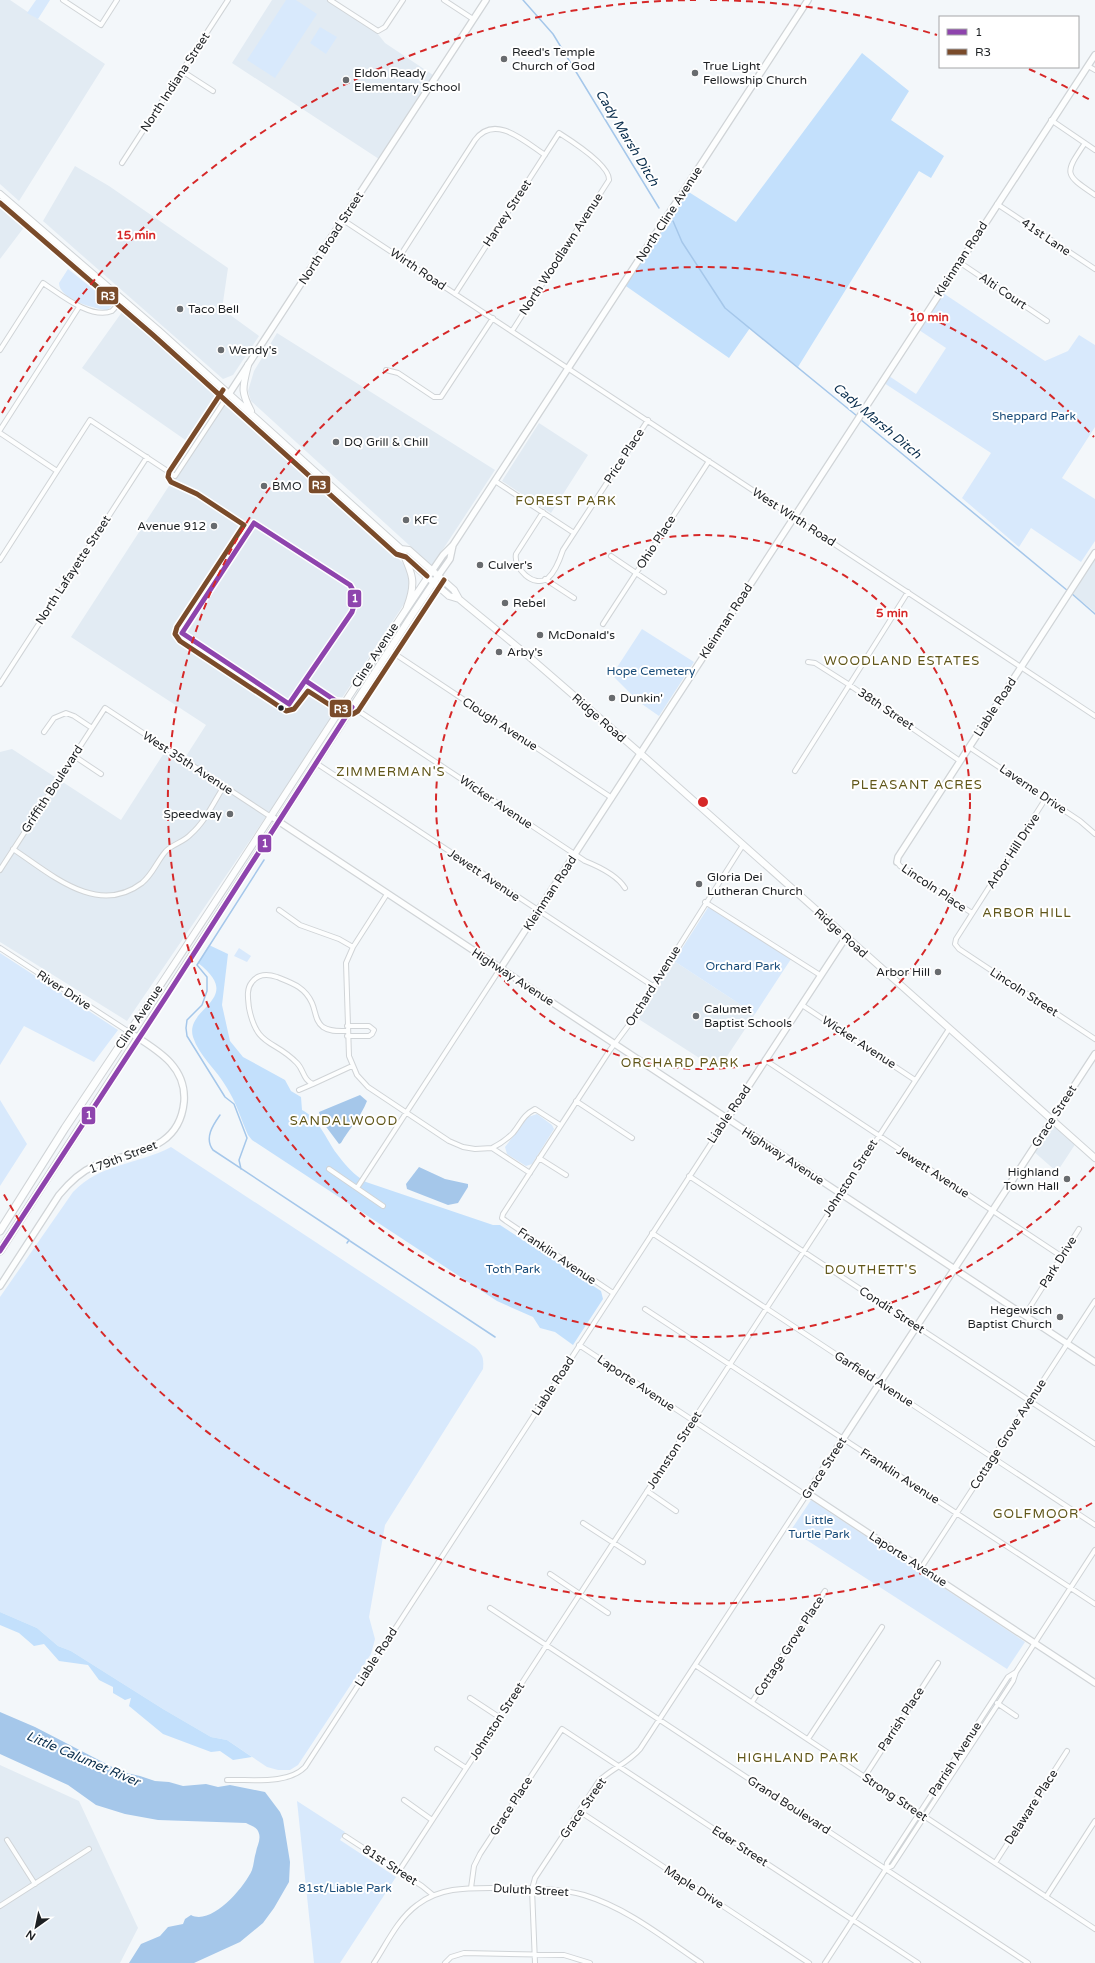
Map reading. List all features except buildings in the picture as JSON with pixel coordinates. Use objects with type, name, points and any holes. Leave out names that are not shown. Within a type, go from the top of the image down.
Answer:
[{"type":"highway","name":"Cline Avenue","points":[[0,1231],[129,1032]]},
{"type":"highway","name":"Cline Avenue","points":[[0,1251],[138,1038]]},
{"type":"highway","points":[[0,1226],[10,1215]]},
{"type":"main road","points":[[0,194],[123,299],[400,549],[413,580],[412,593],[407,607]]},
{"type":"main road","points":[[248,365],[242,389],[253,416]]},
{"type":"main road","name":"Ridge Road","points":[[400,549],[409,550],[454,590],[459,599],[523,651],[640,753],[1095,1158]]},
{"type":"main road","name":"Ridge Road","points":[[404,556],[449,596],[459,599]]},
{"type":"main road","name":"Cline Avenue","points":[[129,1032],[272,818],[345,702],[432,571]]},
{"type":"main road","name":"Cline Avenue","points":[[138,1038],[438,576]]},
{"type":"street","points":[[63,0],[101,25],[117,0]]},
{"type":"street","name":"North Indiana Street","points":[[122,163],[228,0]]},
{"type":"street","points":[[330,0],[378,31],[385,27],[403,0]]},
{"type":"street","points":[[444,0],[473,19]]},
{"type":"street","name":"North Broad Street","points":[[147,457],[175,476],[486,0]]},
{"type":"street","name":"North Cline Avenue","points":[[530,427],[808,0]]},
{"type":"street","name":"Kleinman Road","points":[[357,1188],[575,855],[1051,120],[1095,55]]},
{"type":"street","points":[[1088,66],[1095,70]]},
{"type":"street","points":[[182,71],[213,91]]},
{"type":"street","points":[[1051,120],[1095,150]]},
{"type":"street","points":[[400,256],[474,140],[481,133],[488,130],[504,129],[545,155]]},
{"type":"street","name":"Harvey Street","points":[[455,294],[559,133],[587,151],[609,177]]},
{"type":"street","points":[[1085,143],[1071,164],[1069,170],[1071,178],[1095,195]]},
{"type":"street","name":"North Woodlawn Avenue","points":[[512,331],[609,177]]},
{"type":"street","name":"41st Lane","points":[[997,204],[1095,269]]},
{"type":"street","name":"Wirth Road","points":[[343,220],[400,256],[492,318]]},
{"type":"street","name":"Alti Court","points":[[959,262],[1047,321]]},
{"type":"street","points":[[0,350],[44,283],[79,307],[105,313],[112,311],[123,299]]},
{"type":"street","points":[[0,430],[79,307]]},
{"type":"street","points":[[386,370],[398,373],[434,397],[440,397],[492,318]]},
{"type":"street","name":"West Wirth Road","points":[[492,318],[1095,716]]},
{"type":"street","points":[[0,560],[90,420],[147,457]]},
{"type":"street","name":"Price Place","points":[[545,579],[549,577],[558,564],[563,550],[648,420]]},
{"type":"street","name":"Cline Avenue","points":[[432,571],[443,555],[453,546],[530,427]]},
{"type":"street","points":[[0,433],[58,471]]},
{"type":"street","name":"North Lafayette Street","points":[[0,684],[147,457]]},
{"type":"street","name":"Ohio Place","points":[[603,624],[709,461]]},
{"type":"street","points":[[495,481],[574,533]]},
{"type":"street","points":[[543,512],[516,554],[515,559],[519,569],[527,576],[539,580],[545,579],[574,598]]},
{"type":"street","name":"Cline Avenue","points":[[438,576],[450,559],[453,546]]},
{"type":"street","name":"Liable Road","points":[[897,862],[898,857],[1095,553]]},
{"type":"street","points":[[611,556],[664,592]]},
{"type":"street","points":[[795,771],[839,702],[848,684],[908,592]]},
{"type":"street","name":"Clough Avenue","points":[[389,650],[612,798]]},
{"type":"street","name":"38th Street","points":[[808,662],[815,663],[848,684],[960,761]]},
{"type":"street","name":"Wicker Avenue","points":[[345,702],[575,855],[620,881],[625,888]]},
{"type":"street","name":"West 35th Avenue","points":[[105,708],[272,818]]},
{"type":"street","name":"Griffith Boulevard","points":[[0,870],[105,708]]},
{"type":"street","points":[[44,732],[54,718],[66,713],[74,716],[92,728]]},
{"type":"street","name":"Laverne Drive","points":[[969,747],[1080,821],[1095,834]]},
{"type":"street","points":[[74,756],[101,774]]},
{"type":"street","name":"Jewett Avenue","points":[[316,763],[653,986]]},
{"type":"street","points":[[13,849],[68,885],[83,893],[103,896],[122,893],[141,883],[150,874],[166,851],[191,835],[224,786]]},
{"type":"street","name":"Arbor Hill Drive","points":[[955,944],[956,939],[972,913],[1046,798]]},
{"type":"street","name":"Highway Avenue","points":[[272,818],[1095,1362]]},
{"type":"street","name":"Orchard Avenue","points":[[560,1125],[610,1050],[616,1045],[705,902],[743,845]]},
{"type":"street","name":"Lincoln Place","points":[[897,862],[900,866],[972,913]]},
{"type":"street","points":[[387,894],[352,947],[346,970],[347,1031],[349,1056],[352,1066],[368,1087],[449,1141],[463,1147],[475,1149],[492,1148],[502,1142],[513,1132],[526,1114],[535,1109],[560,1125],[530,1173],[492,1148]]},
{"type":"street","points":[[705,902],[820,975]]},
{"type":"street","points":[[278,910],[300,925],[339,939],[352,947]]},
{"type":"street","name":"Liable Road","points":[[227,1780],[287,1778],[301,1771],[305,1767],[688,1176],[846,937]]},
{"type":"street","name":"Lincoln Street","points":[[955,944],[959,949],[1095,1039]]},
{"type":"street","name":"River Drive","points":[[0,948],[129,1032]]},
{"type":"street","points":[[313,1084],[306,1080],[298,1064],[263,1039],[256,1031],[252,1024],[247,999],[251,982],[266,974],[298,985],[312,1003],[316,1019],[323,1027],[330,1031],[347,1031],[369,1026],[374,1030],[369,1036],[347,1031]]},
{"type":"street","name":"Wicker Avenue","points":[[802,1004],[915,1080]]},
{"type":"street","name":"Johnston Street","points":[[399,1871],[840,1193],[949,1029]]},
{"type":"street","name":"179th Street","points":[[0,1286],[59,1195],[70,1183],[95,1166],[151,1148],[165,1140],[176,1127],[184,1102],[184,1090],[181,1077],[167,1057],[129,1032]]},
{"type":"street","name":"Grace Street","points":[[535,1963],[532,1889],[535,1878],[599,1781],[606,1774],[633,1757],[640,1750],[1051,1119],[1095,1054]]},
{"type":"street","name":"Jewett Avenue","points":[[765,1060],[1061,1256]]},
{"type":"street","points":[[299,1090],[352,1066]]},
{"type":"street","points":[[576,1101],[632,1138]]},
{"type":"street","points":[[539,1158],[566,1175]]},
{"type":"street","points":[[329,1169],[383,1206]]},
{"type":"street","name":"Franklin Avenue","points":[[530,1173],[503,1214],[502,1218],[613,1293]]},
{"type":"street","name":"Condit Street","points":[[688,1176],[1095,1444]]},
{"type":"street","name":"Park Drive","points":[[1024,1316],[1079,1229]]},
{"type":"street","name":"Garfield Avenue","points":[[652,1233],[1095,1525]]},
{"type":"street","name":"Cottage Grove Avenue","points":[[921,1568],[1095,1301]]},
{"type":"street","name":"Franklin Avenue","points":[[645,1309],[1095,1604]]},
{"type":"street","name":"Laporte Avenue","points":[[579,1345],[800,1492],[807,1494],[1095,1683]]},
{"type":"street","points":[[647,1491],[676,1511]]},
{"type":"street","points":[[583,1523],[643,1562]]},
{"type":"street","name":"Parrish Avenue","points":[[886,1869],[892,1866],[1013,1681],[1016,1672],[1095,1550]]},
{"type":"street","points":[[550,1574],[608,1613]]},
{"type":"street","name":"Cottage Grove Place","points":[[752,1702],[825,1591]]},
{"type":"street","name":"Grand Boulevard","points":[[490,1608],[1028,1963]]},
{"type":"street","points":[[808,1739],[882,1627]]},
{"type":"street","name":"Parrish Place","points":[[865,1776],[938,1663]]},
{"type":"street","name":"Strong Street","points":[[695,1665],[1095,1929]]},
{"type":"street","name":"Parrish Avenue","points":[[825,1963],[886,1869],[887,1863],[1008,1677],[1016,1672]]},
{"type":"street","points":[[470,1698],[499,1717]]},
{"type":"street","points":[[993,1700],[1016,1716]]},
{"type":"street","name":"Eder Street","points":[[562,1729],[918,1963]]},
{"type":"street","name":"Grace Place","points":[[471,1888],[474,1866],[480,1854],[562,1729]]},
{"type":"street","points":[[437,1749],[466,1768]]},
{"type":"street","name":"Delaware Place","points":[[995,1863],[1067,1751]]},
{"type":"street","points":[[404,1800],[432,1820]]},
{"type":"street","name":"Maple Drive","points":[[579,1811],[810,1963]]},
{"type":"street","points":[[1046,1896],[1095,1820]]},
{"type":"street","name":"81st Street","points":[[345,1836],[433,1895]]},
{"type":"street","points":[[7,1840],[34,1884]]},
{"type":"street","points":[[0,1906],[89,1849]]},
{"type":"street","name":"Duluth Street","points":[[374,1963],[405,1917],[417,1905],[433,1895],[450,1890],[471,1888],[532,1889],[565,1891],[583,1894],[621,1910],[701,1963]]},
{"type":"street","points":[[445,1963],[451,1957],[464,1953],[535,1953],[564,1955],[590,1963]]},
{"type":"shaded area","points":[[0,0],[10,0],[105,64],[19,201],[0,184]]},
{"type":"shaded area","name":"Eldon Ready Elementary School","points":[[272,0],[330,0],[374,29],[385,43],[436,77],[382,161],[232,63]]},
{"type":"shaded area","points":[[75,166],[109,186],[228,268],[222,309],[259,336],[233,375],[223,379],[43,221]]},
{"type":"shaded area","points":[[0,205],[25,226],[0,259]]},
{"type":"shaded area","points":[[127,305],[227,394],[194,446],[82,368]]},
{"type":"shaded area","points":[[277,333],[495,470],[432,566],[251,401],[248,391],[254,371]]},
{"type":"shaded area","points":[[224,401],[403,563],[408,570],[411,591],[406,601],[334,710],[331,719],[291,780],[127,1021],[0,942],[0,752],[12,749],[121,820],[164,753],[181,764],[206,725],[71,637]]},
{"type":"shaded area","points":[[539,423],[588,455],[551,513],[502,481]]},
{"type":"shaded area","points":[[1095,553],[1095,612],[1070,592]]},
{"type":"shaded area","name":"Calumet Baptist Schools","points":[[674,961],[755,1014],[718,1070],[637,1018]]},
{"type":"shaded area","points":[[1051,1121],[1076,1143],[1057,1172],[1032,1150]]},
{"type":"shaded area","points":[[0,1765],[79,1801],[138,1928],[120,1963],[0,1963]]},
{"type":"green space","points":[[36,0],[50,0],[38,19],[27,13]]},
{"type":"green space","points":[[286,0],[296,0],[317,14],[275,78],[247,60]]},
{"type":"green space","points":[[320,27],[337,37],[326,54],[310,43]]},
{"type":"green space","points":[[862,53],[909,91],[891,120],[944,156],[931,178],[919,171],[798,367],[750,328],[729,358],[623,284],[684,189],[736,222]]},
{"type":"green space","points":[[68,269],[113,305],[107,310],[94,308],[78,302],[65,294],[59,283]]},
{"type":"green space","name":"Sheppard Park","points":[[943,293],[1045,361],[1068,351],[1079,335],[1095,345],[1095,427],[1062,478],[1095,499],[1095,541],[1081,562],[1031,528],[1019,547],[962,498],[991,453],[884,383],[889,376],[916,394],[946,348],[919,330]]},
{"type":"green space","name":"Hope Cemetery","points":[[642,629],[694,662],[659,716],[639,702],[612,675]]},
{"type":"green space","name":"Orchard Park","points":[[709,906],[791,959],[755,1014],[674,961]]},
{"type":"green space","name":"Toth Park","points":[[209,945],[228,954],[222,1005],[230,1041],[243,1057],[285,1080],[291,1091],[301,1097],[302,1110],[318,1124],[337,1154],[354,1173],[366,1182],[493,1225],[500,1225],[601,1291],[603,1299],[573,1345],[555,1332],[540,1328],[533,1317],[497,1301],[252,1140],[248,1135],[230,1093],[223,1081],[199,1050],[193,1037],[193,1027],[197,1018],[215,995],[216,986],[211,976],[198,963]]},
{"type":"green space","points":[[239,948],[251,956],[247,962],[234,956]]},
{"type":"green space","points":[[0,953],[118,1030],[94,1062],[24,1026],[0,1065]]},
{"type":"green space","points":[[0,1100],[27,1144],[0,1186]]},
{"type":"green space","points":[[537,1114],[552,1125],[554,1129],[532,1164],[526,1166],[507,1154],[505,1147],[528,1117]]},
{"type":"green space","points":[[171,1147],[475,1347],[480,1352],[483,1359],[483,1369],[385,1525],[369,1617],[375,1639],[371,1654],[298,1765],[290,1770],[278,1770],[267,1767],[227,1740],[211,1737],[163,1709],[71,1651],[58,1646],[37,1628],[0,1612],[0,1297],[73,1192],[84,1182],[107,1170],[145,1158]]},
{"type":"green space","name":"Little Turtle Park","points":[[811,1500],[1025,1642],[1007,1669],[791,1530]]},
{"type":"green space","points":[[0,1612],[37,1628],[58,1646],[71,1651],[163,1709],[211,1737],[227,1740],[252,1757],[233,1760],[220,1751],[211,1752],[163,1734],[129,1706],[131,1698],[125,1700],[113,1693],[113,1687],[99,1680],[88,1665],[59,1661],[44,1644],[34,1646],[19,1633],[0,1625]]},
{"type":"green space","name":"81st/Liable Park","points":[[297,1801],[345,1832],[340,1840],[396,1877],[340,1963],[314,1963]]},
{"type":"water","points":[[360,1095],[367,1101],[358,1118],[339,1144],[321,1120],[319,1112]]},
{"type":"water","points":[[419,1167],[445,1179],[468,1184],[468,1187],[458,1203],[448,1205],[407,1189],[406,1184]]},
{"type":"water","name":"Little Calumet River","points":[[0,1712],[35,1727],[122,1772],[155,1781],[169,1782],[183,1786],[206,1784],[218,1787],[230,1785],[265,1792],[280,1812],[283,1819],[290,1862],[289,1882],[274,1908],[263,1923],[240,1942],[194,1963],[129,1963],[141,1944],[160,1936],[168,1927],[183,1924],[185,1919],[191,1915],[199,1917],[208,1915],[217,1910],[234,1895],[248,1878],[252,1870],[259,1839],[258,1831],[246,1823],[158,1820],[125,1814],[96,1805],[68,1785],[0,1754]]},
{"type":"waterway","name":"Cady Marsh Ditch","points":[[523,0],[553,34],[659,208]]},
{"type":"waterway","name":"Cady Marsh Ditch","points":[[673,221],[682,242],[725,308],[857,416]]},
{"type":"waterway","name":"Cady Marsh Ditch","points":[[860,419],[1068,591]]},
{"type":"waterway","name":"Cady Marsh Ditch","points":[[1071,593],[1095,614]]},
{"type":"waterway","points":[[241,1169],[239,1160],[247,1138],[234,1104],[225,1097],[187,1036],[186,1028],[187,1020],[202,1005],[207,991],[207,977],[197,965],[264,860]]},
{"type":"waterway","points":[[220,1115],[212,1127],[209,1136],[210,1145],[213,1150],[349,1240],[347,1243]]},
{"type":"waterway","points":[[350,1241],[495,1337]]},
{"type":"transit line","name":"R3","points":[[0,203],[153,335],[396,554],[406,557],[427,576]]},
{"type":"transit line","name":"R3","points":[[223,390],[169,472],[168,477],[171,482],[197,494],[244,525],[177,627],[175,634],[180,641],[286,711],[294,709],[308,691],[333,707],[353,714],[358,711],[444,580]]},
{"type":"transit line","name":"1","points":[[254,523],[350,585],[354,595],[355,601],[352,612],[289,704],[182,633],[254,523]]},
{"type":"transit line","name":"1","points":[[306,681],[336,701],[345,702]]},
{"type":"transit line","name":"1","points":[[0,1251],[168,994],[352,707]]},
{"type":"place","name":"Reed's Temple Church of God","points":[[504,59]]},
{"type":"place","name":"True Light Fellowship Church","points":[[695,73]]},
{"type":"place","name":"Eldon Ready Elementary School","points":[[346,80]]},
{"type":"place","name":"Taco Bell","points":[[180,309]]},
{"type":"place","name":"Wendy's","points":[[221,350]]},
{"type":"place","name":"DQ Grill & Chill","points":[[336,442]]},
{"type":"place","name":"BMO","points":[[264,486]]},
{"type":"place","name":"KFC","points":[[406,520]]},
{"type":"place","name":"Avenue 912","points":[[214,526]]},
{"type":"place","name":"Culver's","points":[[480,565]]},
{"type":"place","name":"Rebel","points":[[505,603]]},
{"type":"place","name":"McDonald's","points":[[540,635]]},
{"type":"place","name":"Arby's","points":[[499,652]]},
{"type":"place","name":"Dunkin'","points":[[612,698]]},
{"type":"place","name":"Speedway","points":[[230,814]]},
{"type":"place","name":"Gloria Dei Lutheran Church","points":[[699,884]]},
{"type":"place","name":"Arbor Hill","points":[[938,972]]},
{"type":"place","name":"Calumet Baptist Schools","points":[[696,1016]]},
{"type":"place","name":"Highland Town Hall","points":[[1067,1179]]},
{"type":"place","name":"Hegewisch Baptist Church","points":[[1060,1317]]},
{"type":"district","name":"FOREST PARK","points":[[566,501]]},
{"type":"district","name":"WOODLAND ESTATES","points":[[902,661]]},
{"type":"district","name":"ZIMMERMAN'S","points":[[391,772]]},
{"type":"district","name":"PLEASANT ACRES","points":[[917,785]]},
{"type":"district","name":"ARBOR HILL","points":[[1027,913]]},
{"type":"district","name":"ORCHARD PARK","points":[[680,1063]]},
{"type":"district","name":"SANDALWOOD","points":[[344,1121]]},
{"type":"district","name":"DOUTHETT'S","points":[[871,1270]]},
{"type":"district","name":"GOLFMOOR","points":[[1036,1514]]},
{"type":"district","name":"HIGHLAND PARK","points":[[798,1758]]}]
